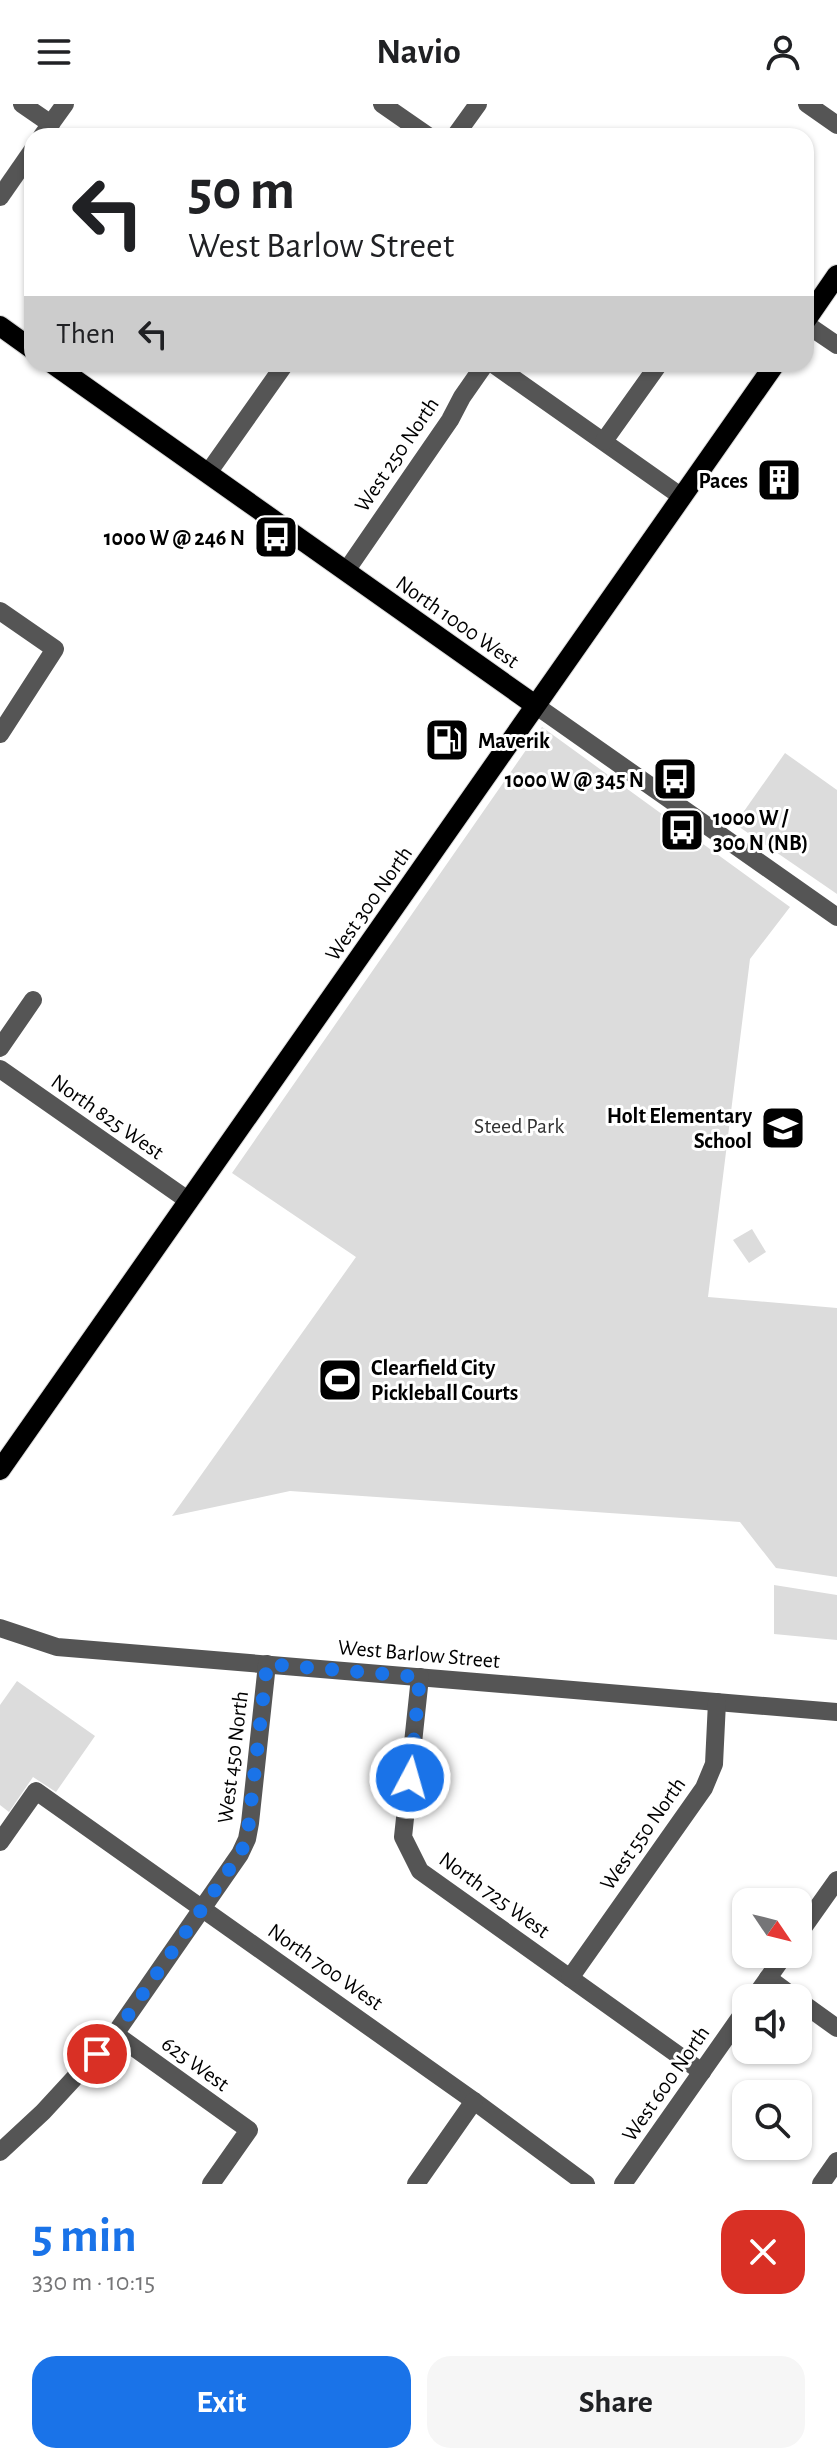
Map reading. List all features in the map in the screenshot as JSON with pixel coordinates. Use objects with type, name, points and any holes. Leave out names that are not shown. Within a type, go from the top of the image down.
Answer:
[{"type":"main road","points":[[814,310],[837,275]]},
{"type":"main road","points":[[0,326],[24,343]]},
{"type":"main road","name":"North 1000 West","points":[[64,372],[535,705]]},
{"type":"main road","name":"West 300 North","points":[[0,1470],[769,372]]},
{"type":"street","points":[[22,104],[45,128]]},
{"type":"street","points":[[48,128],[65,104]]},
{"type":"street","points":[[382,104],[416,128]]},
{"type":"street","points":[[461,128],[478,104]]},
{"type":"street","points":[[807,104],[837,125]]},
{"type":"street","points":[[0,197],[24,162]]},
{"type":"street","points":[[814,328],[837,345]]},
{"type":"street","points":[[208,473],[279,372]]},
{"type":"street","name":"West 250 North","points":[[346,571],[479,372]]},
{"type":"street","points":[[505,372],[682,497]]},
{"type":"street","points":[[604,441],[653,372]]},
{"type":"street","points":[[0,611],[55,649],[0,734]]},
{"type":"street","name":"North 1000 West","points":[[535,705],[837,917]]},
{"type":"street","points":[[0,1048],[33,1000]]},
{"type":"street","name":"North 825 West","points":[[0,1069],[189,1201]]},
{"type":"street","name":"West Barlow Street","points":[[0,1628],[57,1647],[837,1712]]},
{"type":"street","name":"West 450 North","points":[[0,2152],[43,2112],[115,2034],[240,1854],[247,1839],[267,1664]]},
{"type":"street","name":"North 725 West","points":[[420,1677],[403,1837],[420,1871],[702,2072]]},
{"type":"street","name":"West 550 North","points":[[570,1978],[704,1788],[714,1764],[717,1702]]},
{"type":"street","name":"North 700 West","points":[[0,1842],[36,1791],[474,2101],[586,2184]]},
{"type":"street","points":[[812,1915],[837,1880]]},
{"type":"street","points":[[764,1984],[775,1968]]},
{"type":"street","points":[[768,1978],[776,1984]]},
{"type":"street","points":[[812,2010],[837,2028]]},
{"type":"street","name":"West 600 North","points":[[623,2184],[732,2029]]},
{"type":"street","name":"625 West","points":[[115,2034],[249,2130],[211,2184]]},
{"type":"street","points":[[416,2184],[474,2101]]},
{"type":"street","points":[[821,2184],[837,2161]]},
{"type":"green space","name":"Steed Park","points":[[542,727],[790,907],[750,959],[708,1297],[837,1308],[837,1577],[776,1568],[740,1522],[290,1491],[172,1516],[356,1257],[232,1173]]},
{"type":"green space","points":[[785,753],[837,790],[837,894],[735,824]]},
{"type":"green space","points":[[752,1229],[766,1252],[749,1263],[733,1240]]},
{"type":"green space","points":[[774,1585],[837,1595],[837,1640],[774,1634]]},
{"type":"green space","points":[[17,1681],[95,1736],[56,1792],[33,1777],[9,1812],[0,1805],[0,1705]]},
{"type":"place","name":"Paces","points":[[779,480]]},
{"type":"place","name":"1000 W @ 246 N","points":[[276,537]]},
{"type":"place","name":"Maverik","points":[[447,740]]},
{"type":"place","name":"1000 W @ 345 N","points":[[675,779]]},
{"type":"place","name":"1000 W / 300 N (NB)","points":[[682,830]]},
{"type":"place","name":"Holt Elementary School","points":[[783,1128]]},
{"type":"place","name":"Clearfield City Pickleball Courts","points":[[340,1380]]},
{"type":"route","points":[[97,2054],[115,2034],[240,1854],[247,1839],[267,1664],[420,1677],[410,1778]]}]
